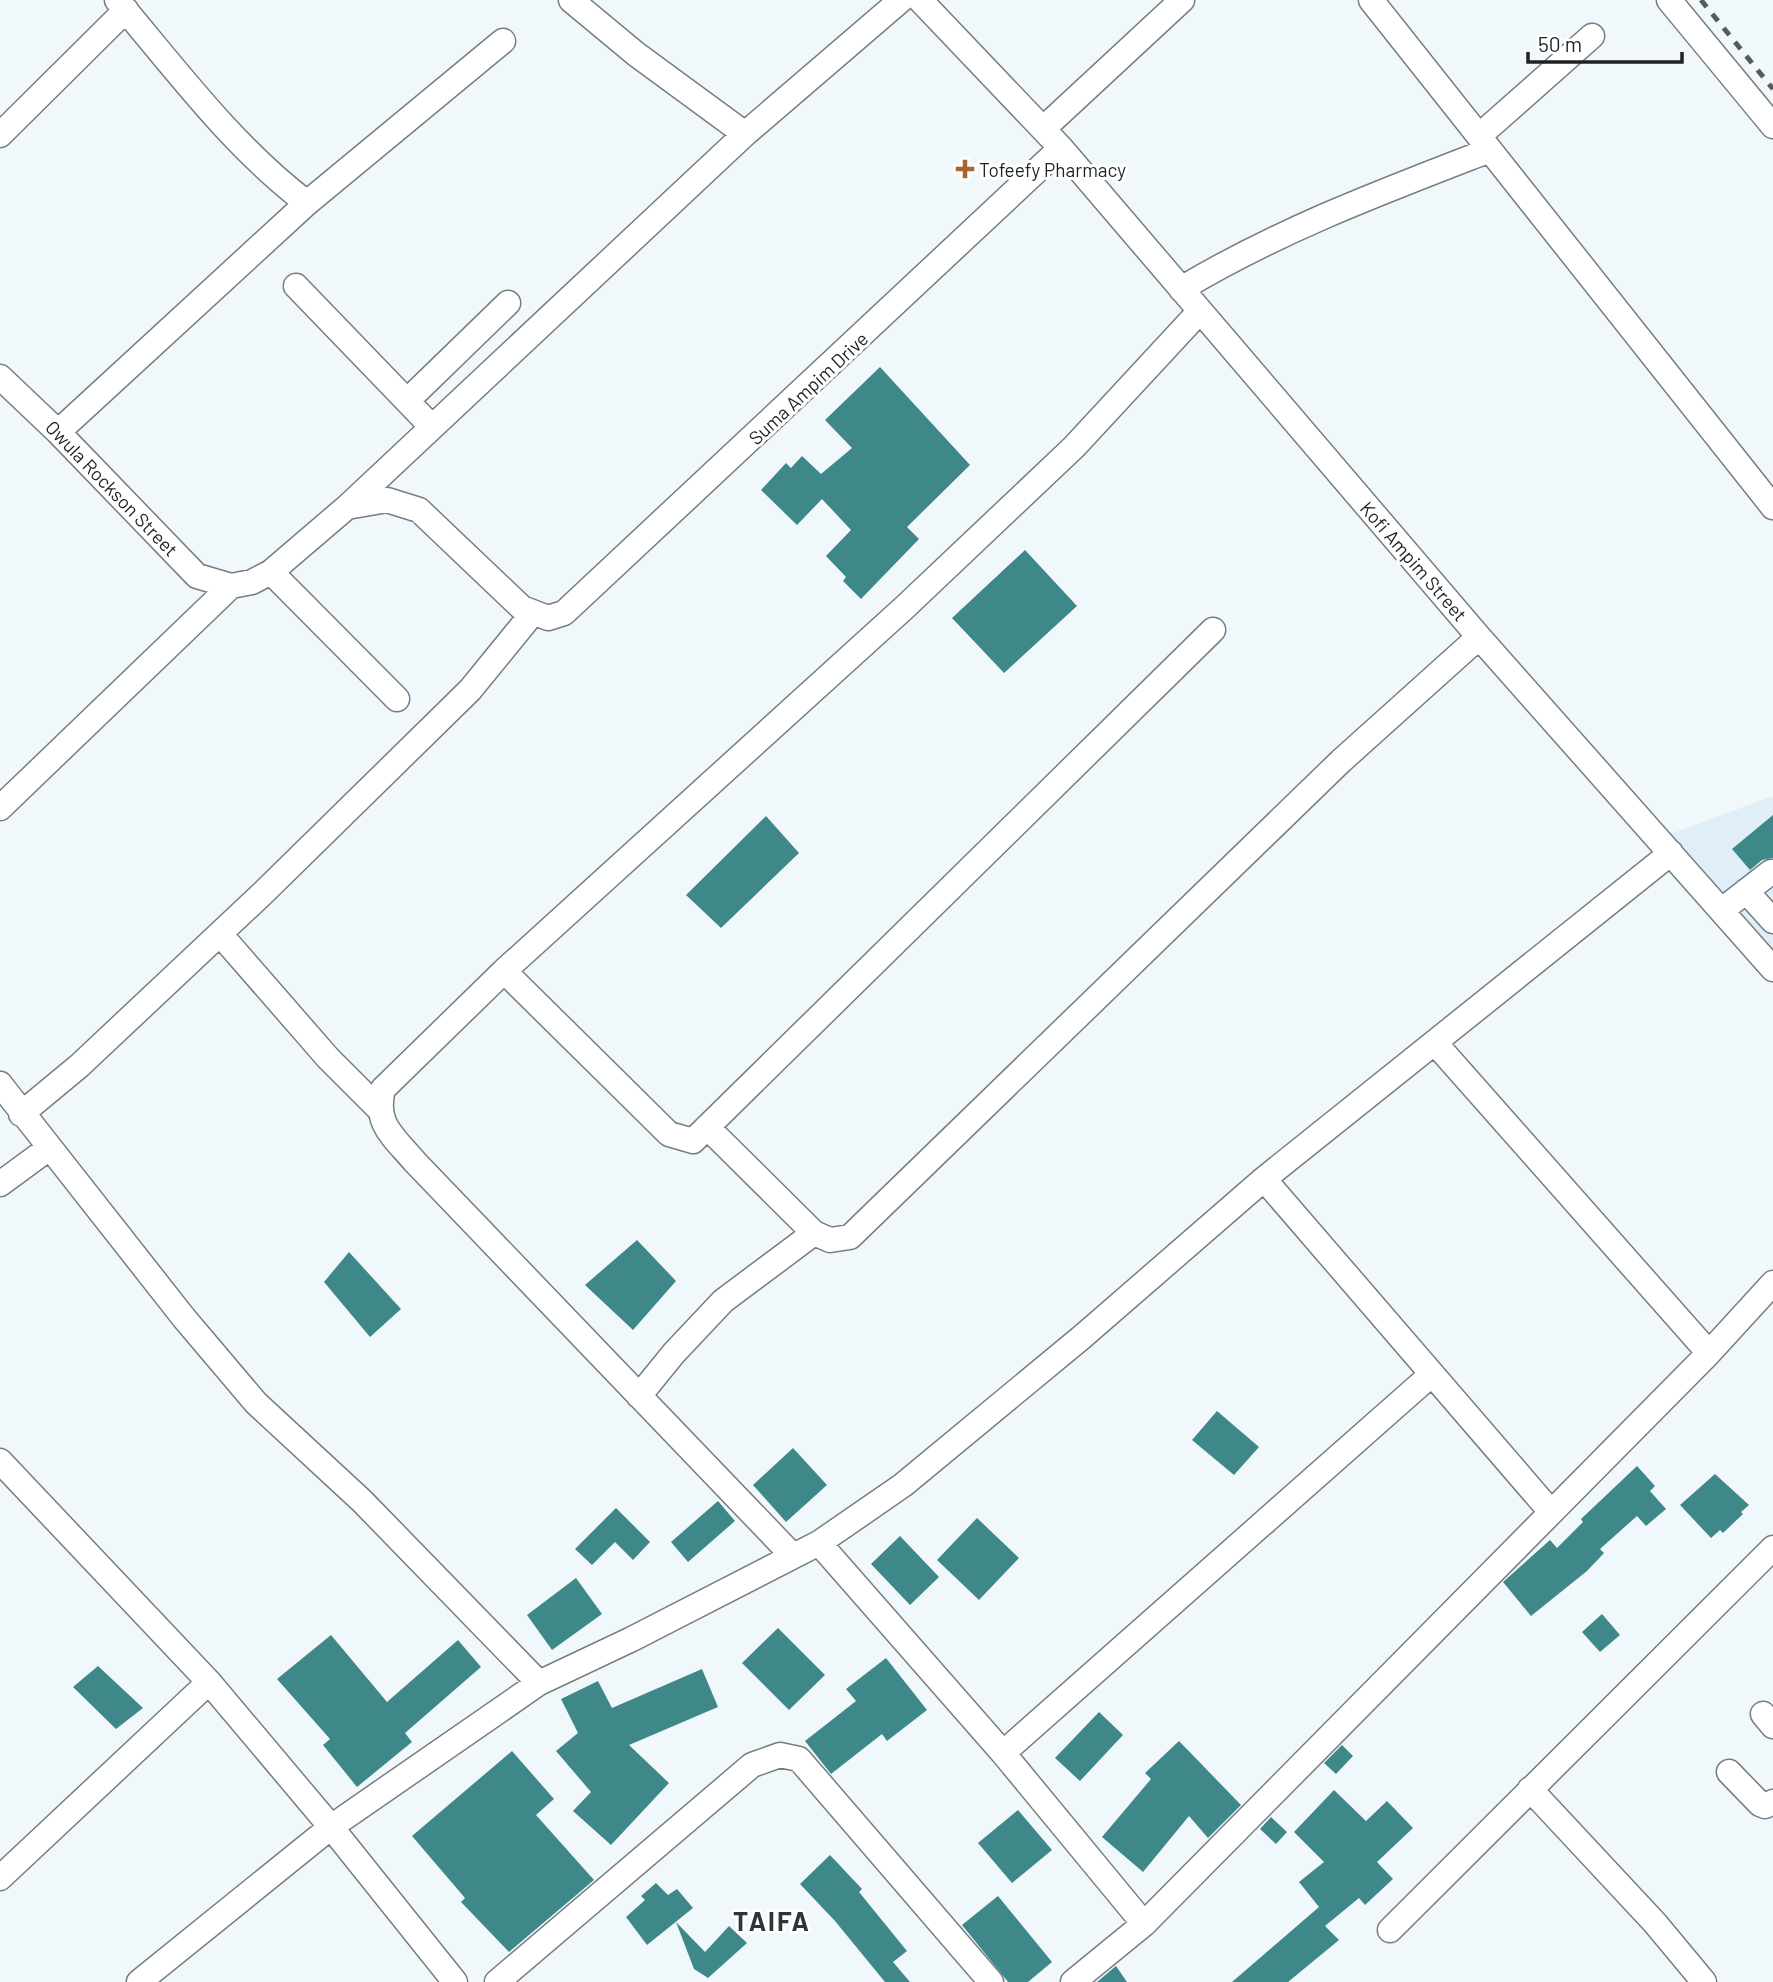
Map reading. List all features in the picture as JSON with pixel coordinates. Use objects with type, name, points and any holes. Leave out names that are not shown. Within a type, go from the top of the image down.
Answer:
[{"type":"street","points":[[570,0],[636,54],[745,134]]},
{"type":"street","points":[[0,808],[231,586],[251,582],[271,572],[346,507],[745,134],[901,0]]},
{"type":"street","name":"Kofi Ampim Street","points":[[920,0],[1061,148],[1479,637],[1772,967]]},
{"type":"street","points":[[1043,129],[1182,0]]},
{"type":"street","points":[[1371,0],[1773,507]]},
{"type":"street","points":[[1670,0],[1773,126]]},
{"type":"street","points":[[0,135],[121,5],[201,99],[281,183],[307,203]]},
{"type":"street","points":[[1181,289],[1235,257],[1318,216],[1484,143],[1592,36]]},
{"type":"street","points":[[58,432],[307,203],[503,41]]},
{"type":"street","name":"Suma Ampim Drive","points":[[540,616],[564,613],[1061,148]]},
{"type":"street","points":[[296,286],[432,427]]},
{"type":"street","points":[[407,401],[508,303]]},
{"type":"street","points":[[378,1108],[383,1089],[394,1076],[503,971],[905,607],[1054,466],[1200,311]]},
{"type":"street","name":"Owula Rockson Street","points":[[0,377],[58,432],[197,576],[231,586]]},
{"type":"street","points":[[22,1114],[79,1066],[220,934],[470,690],[540,616],[522,608],[419,510],[387,500],[346,507]]},
{"type":"street","points":[[271,572],[397,699]]},
{"type":"street","points":[[503,971],[669,1134],[693,1141],[1213,631]]},
{"type":"street","points":[[707,1127],[814,1233],[830,1240],[850,1237],[1331,770],[1479,637]]},
{"type":"street","points":[[139,1982],[331,1827],[539,1683],[819,1543],[903,1485],[1082,1337],[1264,1178],[1671,853]]},
{"type":"street","points":[[1721,910],[1770,872]]},
{"type":"street","points":[[1746,891],[1773,921]]},
{"type":"street","points":[[220,934],[328,1058],[378,1108],[383,1123],[415,1162],[793,1556]]},
{"type":"street","points":[[1435,1043],[1709,1353]]},
{"type":"street","points":[[0,1084],[184,1318],[256,1403],[362,1501],[539,1683]]},
{"type":"street","points":[[0,1184],[49,1148]]},
{"type":"street","points":[[1264,1178],[1551,1512]]},
{"type":"street","points":[[639,1396],[674,1353],[723,1301],[814,1233]]},
{"type":"street","points":[[1073,1982],[1144,1924],[1709,1353],[1773,1283]]},
{"type":"street","points":[[1003,1753],[1432,1374]]},
{"type":"street","points":[[0,1461],[209,1682],[331,1827],[455,1982]]},
{"type":"street","points":[[819,1543],[1003,1753],[1144,1924]]},
{"type":"street","points":[[1390,1930],[1773,1548]]},
{"type":"street","points":[[4,1864],[209,1682]]},
{"type":"street","points":[[497,1982],[752,1765],[780,1755],[799,1759],[991,1982]]},
{"type":"street","points":[[1729,1772],[1760,1804],[1765,1806],[1773,1802]]},
{"type":"street","points":[[1530,1789],[1655,1923],[1704,1982]]},
{"type":"shaded area","points":[[1773,796],[1773,954],[1670,834]]},
{"type":"building","points":[[880,367],[970,465],[907,527],[919,539],[861,599],[843,581],[846,577],[826,556],[851,530],[822,499],[797,525],[761,490],[786,463],[791,468],[802,456],[821,474],[852,448],[825,420]]},
{"type":"building","points":[[1025,550],[1077,606],[1004,673],[952,618]]},
{"type":"building","points":[[1773,815],[1773,858],[1762,860],[1750,870],[1732,849]]},
{"type":"building","points":[[766,816],[799,853],[721,928],[686,895]]},
{"type":"building","points":[[637,1240],[676,1281],[633,1330],[585,1285]]},
{"type":"building","points":[[349,1252],[401,1309],[370,1337],[324,1282]]},
{"type":"building","points":[[1217,1411],[1259,1447],[1234,1475],[1192,1440]]},
{"type":"building","points":[[793,1448],[827,1485],[786,1522],[753,1485]]},
{"type":"building","points":[[1637,1466],[1655,1486],[1650,1491],[1666,1509],[1646,1526],[1637,1516],[1600,1549],[1604,1553],[1587,1571],[1531,1616],[1503,1582],[1550,1540],[1557,1548],[1583,1522],[1581,1519]]},
{"type":"building","points":[[1715,1474],[1749,1505],[1723,1533],[1720,1530],[1711,1538],[1680,1505]]},
{"type":"building","points":[[718,1501],[735,1521],[688,1562],[671,1542]]},
{"type":"building","points":[[616,1508],[650,1542],[633,1560],[615,1542],[592,1565],[575,1549]]},
{"type":"building","points":[[977,1518],[1019,1558],[979,1600],[937,1560]]},
{"type":"building","points":[[900,1536],[939,1577],[910,1605],[871,1564]]},
{"type":"building","points":[[576,1578],[602,1614],[552,1650],[527,1615]]},
{"type":"building","points":[[1602,1614],[1620,1635],[1600,1652],[1582,1632]]},
{"type":"building","points":[[778,1628],[825,1675],[789,1710],[742,1663]]},
{"type":"building","points":[[331,1635],[387,1702],[458,1640],[481,1667],[405,1733],[412,1742],[357,1787],[323,1745],[330,1739],[277,1679]]},
{"type":"building","points":[[886,1658],[927,1710],[887,1741],[882,1734],[831,1774],[805,1741],[856,1701],[846,1689]]},
{"type":"building","points":[[98,1666],[143,1708],[116,1729],[73,1687]]},
{"type":"building","points":[[702,1669],[718,1707],[629,1745],[669,1783],[611,1845],[573,1811],[591,1792],[556,1751],[578,1733],[561,1699],[598,1681],[612,1708]]},
{"type":"building","points":[[1099,1712],[1123,1735],[1080,1781],[1055,1758]]},
{"type":"building","points":[[1179,1741],[1241,1805],[1208,1838],[1189,1816],[1143,1872],[1102,1837],[1151,1779],[1145,1773]]},
{"type":"building","points":[[1342,1745],[1353,1756],[1336,1774],[1324,1763]]},
{"type":"building","points":[[512,1751],[554,1799],[536,1815],[594,1880],[509,1952],[461,1902],[465,1898],[412,1836]]},
{"type":"building","points":[[1334,1790],[1366,1821],[1387,1801],[1413,1828],[1377,1862],[1393,1879],[1365,1905],[1359,1898],[1325,1926],[1339,1940],[1288,1982],[1232,1982],[1319,1907],[1299,1882],[1324,1862],[1294,1832]]},
{"type":"building","points":[[1018,1810],[1052,1850],[1012,1883],[978,1843]]},
{"type":"building","points":[[1271,1817],[1287,1832],[1276,1844],[1260,1829]]},
{"type":"building","points":[[830,1855],[862,1889],[859,1892],[907,1951],[893,1962],[910,1982],[885,1982],[835,1921],[800,1884]]},
{"type":"building","points":[[656,1883],[668,1895],[677,1889],[693,1908],[647,1945],[626,1917],[645,1900],[641,1896]]},
{"type":"building","points":[[998,1896],[1052,1962],[1028,1982],[1008,1982],[962,1925]]},
{"type":"building","points":[[676,1922],[705,1952],[729,1926],[747,1943],[708,1978],[694,1969]]},
{"type":"building","points":[[1116,1966],[1127,1982],[1097,1982]]},
{"type":"railway","points":[[1701,0],[1773,89]]},
{"type":"place","name":"Tofeefy Pharmacy","points":[[965,169]]},
{"type":"district","name":"TAIFA","points":[[772,1920]]}]
